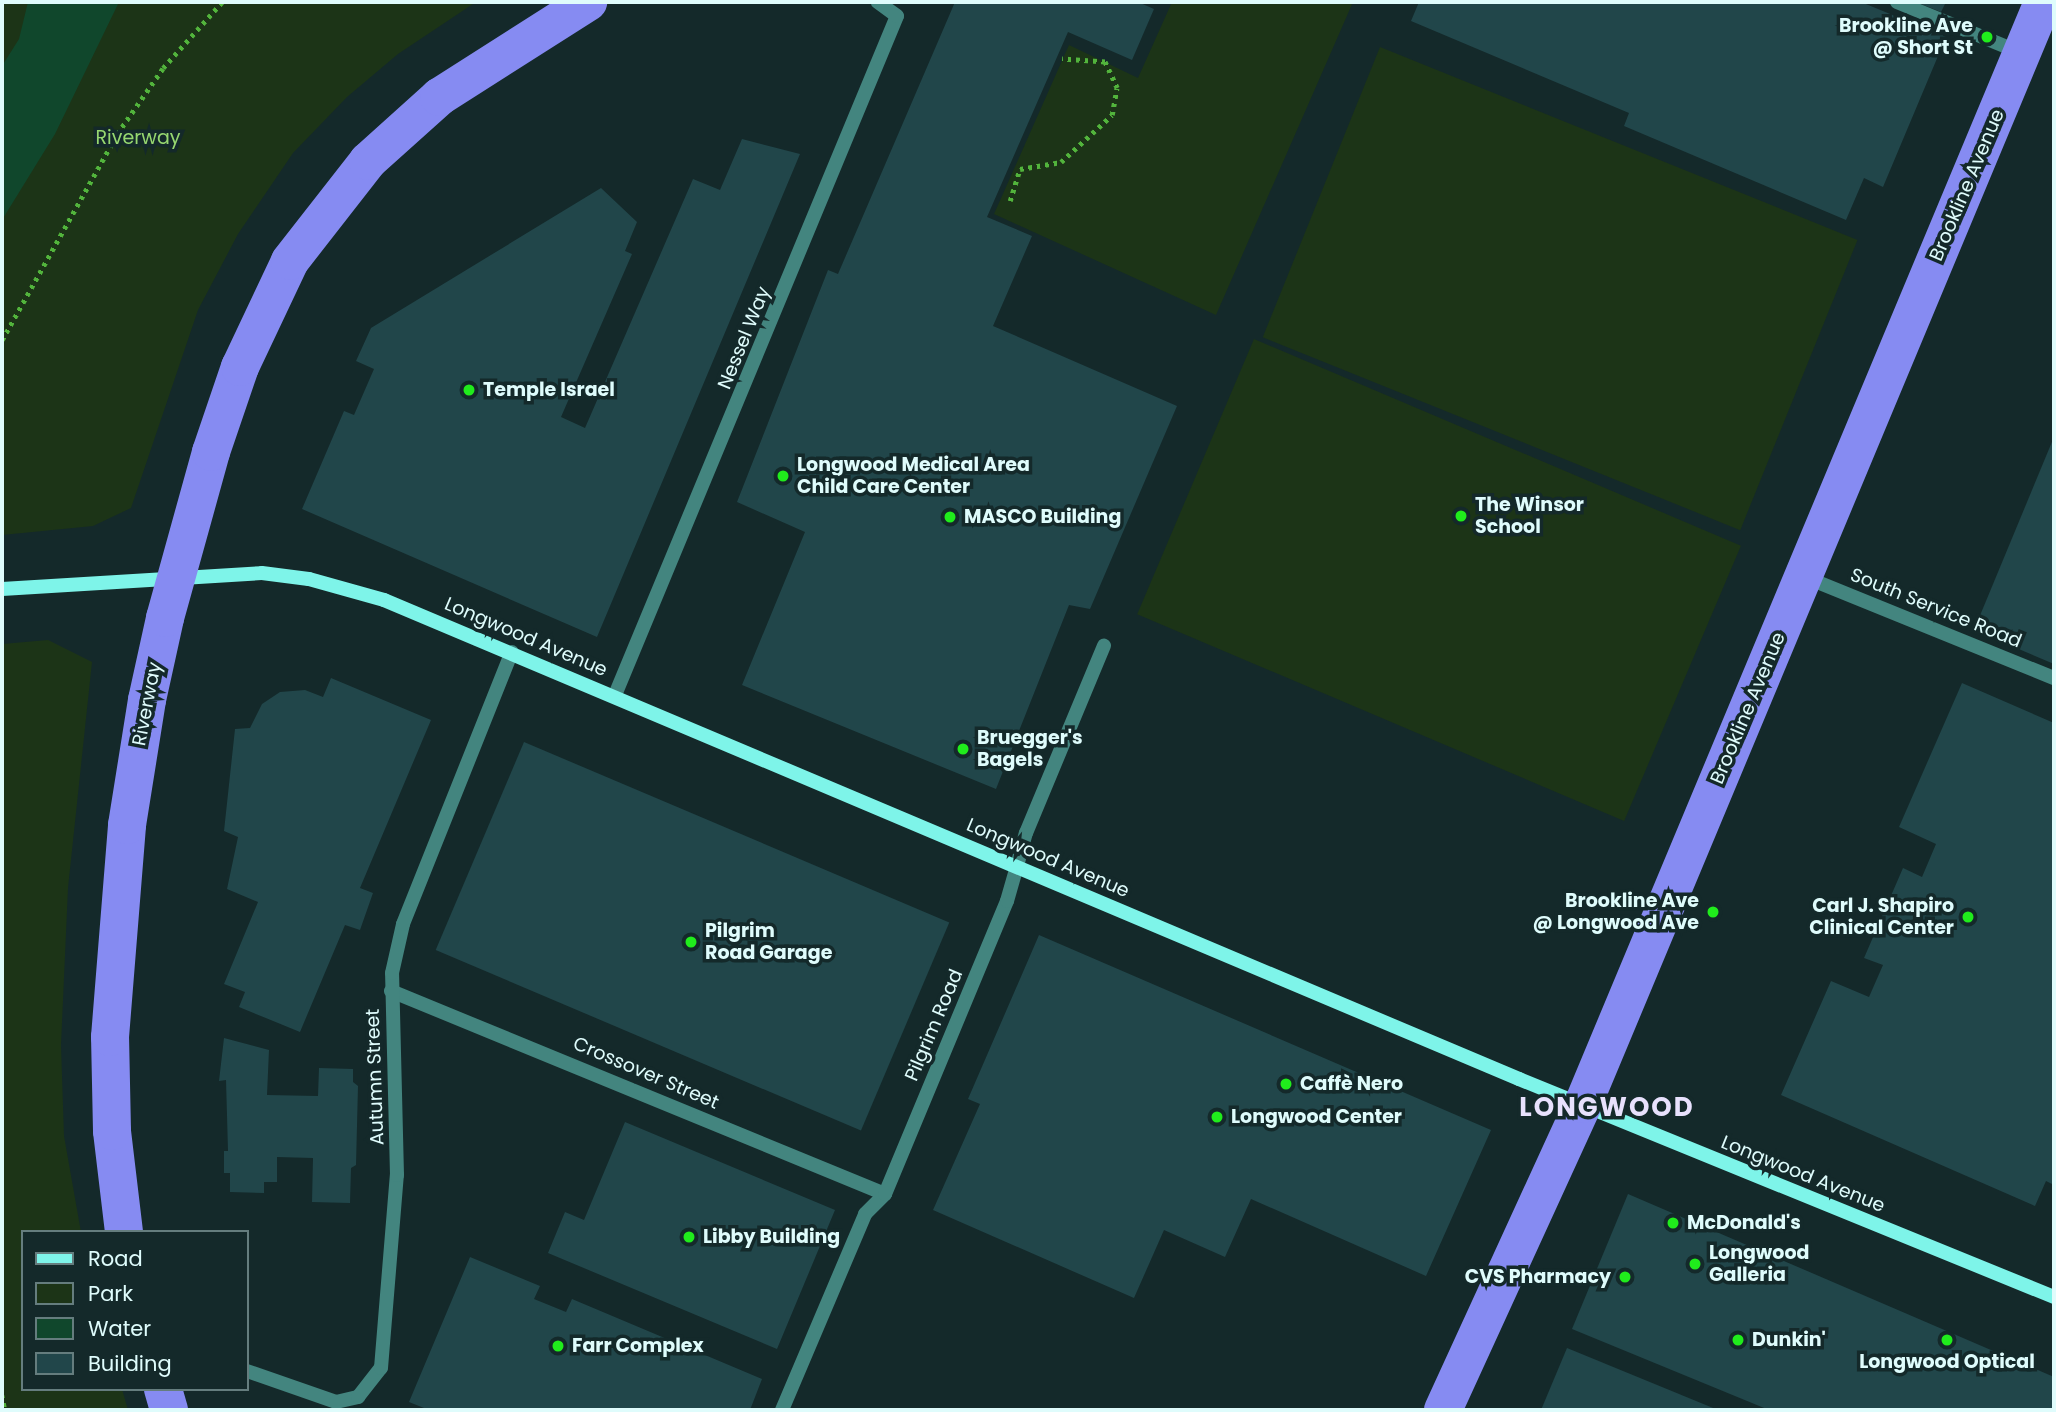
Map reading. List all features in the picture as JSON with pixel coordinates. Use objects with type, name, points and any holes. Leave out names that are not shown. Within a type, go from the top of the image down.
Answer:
[{"type":"highway","name":"Riverway","points":[[124,1230],[112,1131],[114,970],[137,759],[176,577],[211,452],[253,334],[290,261],[319,218],[368,161],[424,108],[589,2]]},
{"type":"highway","name":"Brookline Avenue","points":[[1443,1410],[1583,1104],[2043,2]]},
{"type":"highway","points":[[164,1391],[169,1410]]},
{"type":"main road","name":"Longwood Avenue","points":[[2,589],[236,572],[309,579],[407,608],[1583,1104],[2054,1297]]},
{"type":"street","name":"Nessel Way","points":[[615,695],[897,16],[878,2]]},
{"type":"street","points":[[1897,2],[2022,53]]},
{"type":"street","name":"South Service Road","points":[[1803,576],[2054,678]]},
{"type":"street","name":"Pilgrim Road","points":[[782,1410],[865,1214],[884,1194],[1007,901],[1026,833],[1104,646]]},
{"type":"street","name":"Autumn Street","points":[[248,1371],[336,1402],[358,1397],[380,1368],[397,1175],[391,991],[403,924],[512,652]]},
{"type":"street","name":"Crossover Street","points":[[391,991],[884,1194]]},
{"type":"path","points":[[2,340],[117,134],[163,68],[222,2]]},
{"type":"path","points":[[1010,201],[1020,169],[1061,162],[1112,115],[1117,88],[1105,62],[1062,59]]},
{"type":"path","points":[[2,1395],[5,1410]]},
{"type":"green space","name":"Riverway","points":[[2,2],[476,2],[398,54],[347,97],[293,153],[238,234],[198,310],[131,508],[93,526],[2,535]]},
{"type":"green space","points":[[1172,2],[1353,2],[1216,315],[994,214],[1069,45],[1138,78]]},
{"type":"green space","points":[[1380,47],[1857,240],[1740,530],[1263,337]]},
{"type":"green space","points":[[1254,339],[1741,546],[1624,821],[1137,614]]},
{"type":"green space","points":[[48,640],[92,662],[68,888],[61,1045],[64,1136],[81,1230],[21,1230],[21,1391],[123,1391],[128,1410],[2,1410],[2,644]]},
{"type":"water","points":[[28,2],[119,2],[55,134],[2,220],[2,66],[19,39]]},
{"type":"building","name":"MASCO Building","points":[[955,2],[1138,2],[1154,9],[1132,60],[1068,32],[987,217],[1032,236],[993,326],[1177,406],[1090,609],[1069,605],[996,789],[742,685],[805,532],[737,502],[828,270],[838,274]]},
{"type":"building","points":[[1419,2],[1861,2],[1946,37],[1883,187],[1864,178],[1846,220],[1624,126],[1629,113],[1411,21]]},
{"type":"building","points":[[1916,2],[1946,2],[1941,12]]},
{"type":"building","name":"Temple Israel","points":[[742,139],[800,154],[597,637],[302,509],[344,411],[354,415],[374,369],[356,361],[371,328],[601,188],[637,222],[625,251],[632,254],[561,417],[585,428],[693,179],[720,190]]},
{"type":"building","points":[[2054,437],[2054,664],[1974,630]]},
{"type":"building","points":[[331,678],[431,720],[360,888],[373,893],[360,930],[345,925],[300,1032],[239,1007],[245,992],[224,984],[258,902],[227,889],[238,837],[224,831],[235,729],[250,728],[262,704],[280,692],[305,690],[323,697]]},
{"type":"building","name":"Carl J. Shapiro Clinical Center","points":[[1962,683],[2054,723],[2054,1185],[2046,1181],[2035,1206],[1781,1095],[1831,981],[1869,997],[1883,965],[1864,958],[1903,868],[1922,877],[1936,844],[1899,827]]},
{"type":"building","name":"Pilgrim Road Garage","points":[[524,742],[949,923],[861,1131],[436,950]]},
{"type":"building","name":"Longwood Center","points":[[1039,935],[1491,1130],[1426,1276],[1251,1199],[1225,1257],[1164,1230],[1134,1298],[933,1210],[980,1104],[968,1099]]},
{"type":"building","points":[[224,1038],[269,1050],[267,1095],[318,1096],[319,1068],[353,1069],[353,1082],[358,1086],[356,1165],[351,1168],[350,1203],[312,1202],[313,1158],[277,1157],[277,1182],[264,1182],[264,1193],[230,1192],[230,1173],[224,1173],[224,1151],[228,1151],[226,1080],[219,1081]]},
{"type":"building","name":"Libby Building","points":[[625,1122],[835,1210],[777,1349],[548,1253],[565,1212],[584,1220]]},
{"type":"building","name":"Longwood Galleria","points":[[1628,1194],[2054,1377],[2054,1410],[1769,1410],[1572,1329]]},
{"type":"building","name":"Farr Complex","points":[[470,1257],[540,1286],[534,1299],[566,1312],[572,1299],[762,1379],[750,1410],[429,1410],[409,1402]]},
{"type":"building","points":[[1567,1348],[1718,1410],[1541,1410]]},
{"type":"place","name":"Brookline Ave @ Short St","points":[[1987,37]]},
{"type":"place","name":"Temple Israel","points":[[469,390]]},
{"type":"place","name":"Longwood Medical Area Child Care Center","points":[[783,476]]},
{"type":"place","name":"The Winsor School","points":[[1461,516]]},
{"type":"place","name":"MASCO Building","points":[[950,517]]},
{"type":"place","name":"Bruegger's Bagels","points":[[963,749]]},
{"type":"place","name":"Brookline Ave @ Longwood Ave","points":[[1713,912]]},
{"type":"place","name":"Carl J. Shapiro Clinical Center","points":[[1968,917]]},
{"type":"place","name":"Pilgrim Road Garage","points":[[691,942]]},
{"type":"place","name":"Caffè Nero","points":[[1286,1084]]},
{"type":"place","name":"Longwood Center","points":[[1217,1117]]},
{"type":"place","name":"McDonald's","points":[[1673,1223]]},
{"type":"place","name":"Libby Building","points":[[689,1237]]},
{"type":"place","name":"Longwood Galleria","points":[[1695,1264]]},
{"type":"place","name":"CVS Pharmacy","points":[[1625,1277]]},
{"type":"place","name":"Dunkin'","points":[[1738,1340]]},
{"type":"place","name":"Longwood Optical","points":[[1947,1340]]},
{"type":"place","name":"Farr Complex","points":[[558,1346]]},
{"type":"district","name":"LONGWOOD","points":[[1607,1108]]}]
